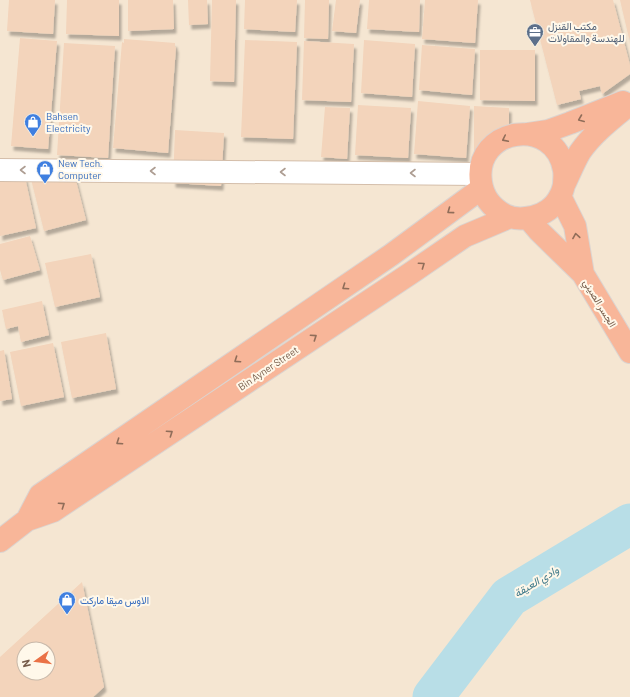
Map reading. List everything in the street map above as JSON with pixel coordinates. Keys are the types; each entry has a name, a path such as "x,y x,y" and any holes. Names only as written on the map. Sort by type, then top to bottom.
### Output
{"highway":[{"path":"583,274 539,231 519,218 497,210 488,201 481,181 483,160 490,148 501,139 514,134 528,134 548,131 630,99"},
{"path":"519,218 537,216 550,209 562,190 580,152 596,134 630,104"},
{"path":"528,134 542,138 553,146 561,158 565,171 562,190 575,226 583,274"},
{"name":"Bin Ayner Street","path":"27,520 40,495 391,255 481,181"},
{"name":"Bin Ayner Street","path":"0,541 27,520 53,511 465,236 519,218"},
{"name":"الجسر الصيني","path":"583,274 630,352"}],"street":[{"path":"0,170 481,181"}],"shaded area":[{"path":"0,0 630,0 630,697 0,697"}],"building":[{"path":"9,0 55,0 53,34 7,31"},
{"path":"67,0 119,0 119,36 66,34"},
{"path":"128,0 173,0 174,29 128,31"},
{"path":"188,0 207,0 208,24 189,25"},
{"path":"212,0 236,0 234,82 210,81"},
{"path":"245,0 297,0 295,32 244,29"},
{"path":"305,0 329,0 328,39 304,38"},
{"path":"336,0 360,0 356,33 332,31"},
{"path":"369,0 420,0 419,32 367,29"},
{"path":"425,0 478,0 475,43 422,39"},
{"path":"530,0 613,0 630,65 630,74 602,94 600,86 579,91 581,99 557,105"},
{"path":"620,0 630,0 630,38 629,38"},
{"path":"20,38 57,41 48,149 11,146"},
{"path":"124,39 175,43 176,47 168,153 113,148 122,42 124,43"},
{"path":"245,40 297,42 293,139 241,137"},
{"path":"364,40 415,44 412,97 361,93"},
{"path":"304,41 354,44 351,102 302,100"},
{"path":"64,43 115,46 108,158 57,155"},
{"path":"422,45 475,49 472,95 419,90"},
{"path":"480,50 535,50 535,101 480,100"},
{"path":"418,101 470,106 466,158 414,154"},
{"path":"358,105 411,108 408,158 355,155"},
{"path":"474,106 509,108 509,131 474,155"},
{"path":"325,107 350,108 347,159 321,157"},
{"path":"175,130 224,133 221,186 173,183"},
{"path":"23,168 36,228 0,236 0,173"},
{"path":"73,169 86,220 44,231 31,179"},
{"path":"30,236 40,270 3,280 0,270 0,244"},
{"path":"91,254 100,297 55,307 45,263"},
{"path":"42,301 49,335 21,342 18,326 6,329 2,310"},
{"path":"106,333 116,389 72,398 61,342"},
{"path":"53,343 64,397 21,406 10,352"},
{"path":"4,350 12,399 0,401 0,351"},
{"name":"الاوس ميقا ماركت","path":"82,582 104,687 93,697 0,697 0,657 16,642 16,681 56,681 56,641 17,641"}],"waterway":[{"name":"وادي العيقة","path":"433,697 509,597 630,524"}],"place":[{"name":"مكتب القنزل للهندسة والمقاولات","path":"535,47"},
{"name":"Bahsen Electricity","path":"33,137"},
{"name":"New Tech. Computer","path":"45,184"},
{"name":"الاوس ميقا ماركت","path":"67,615"}]}
